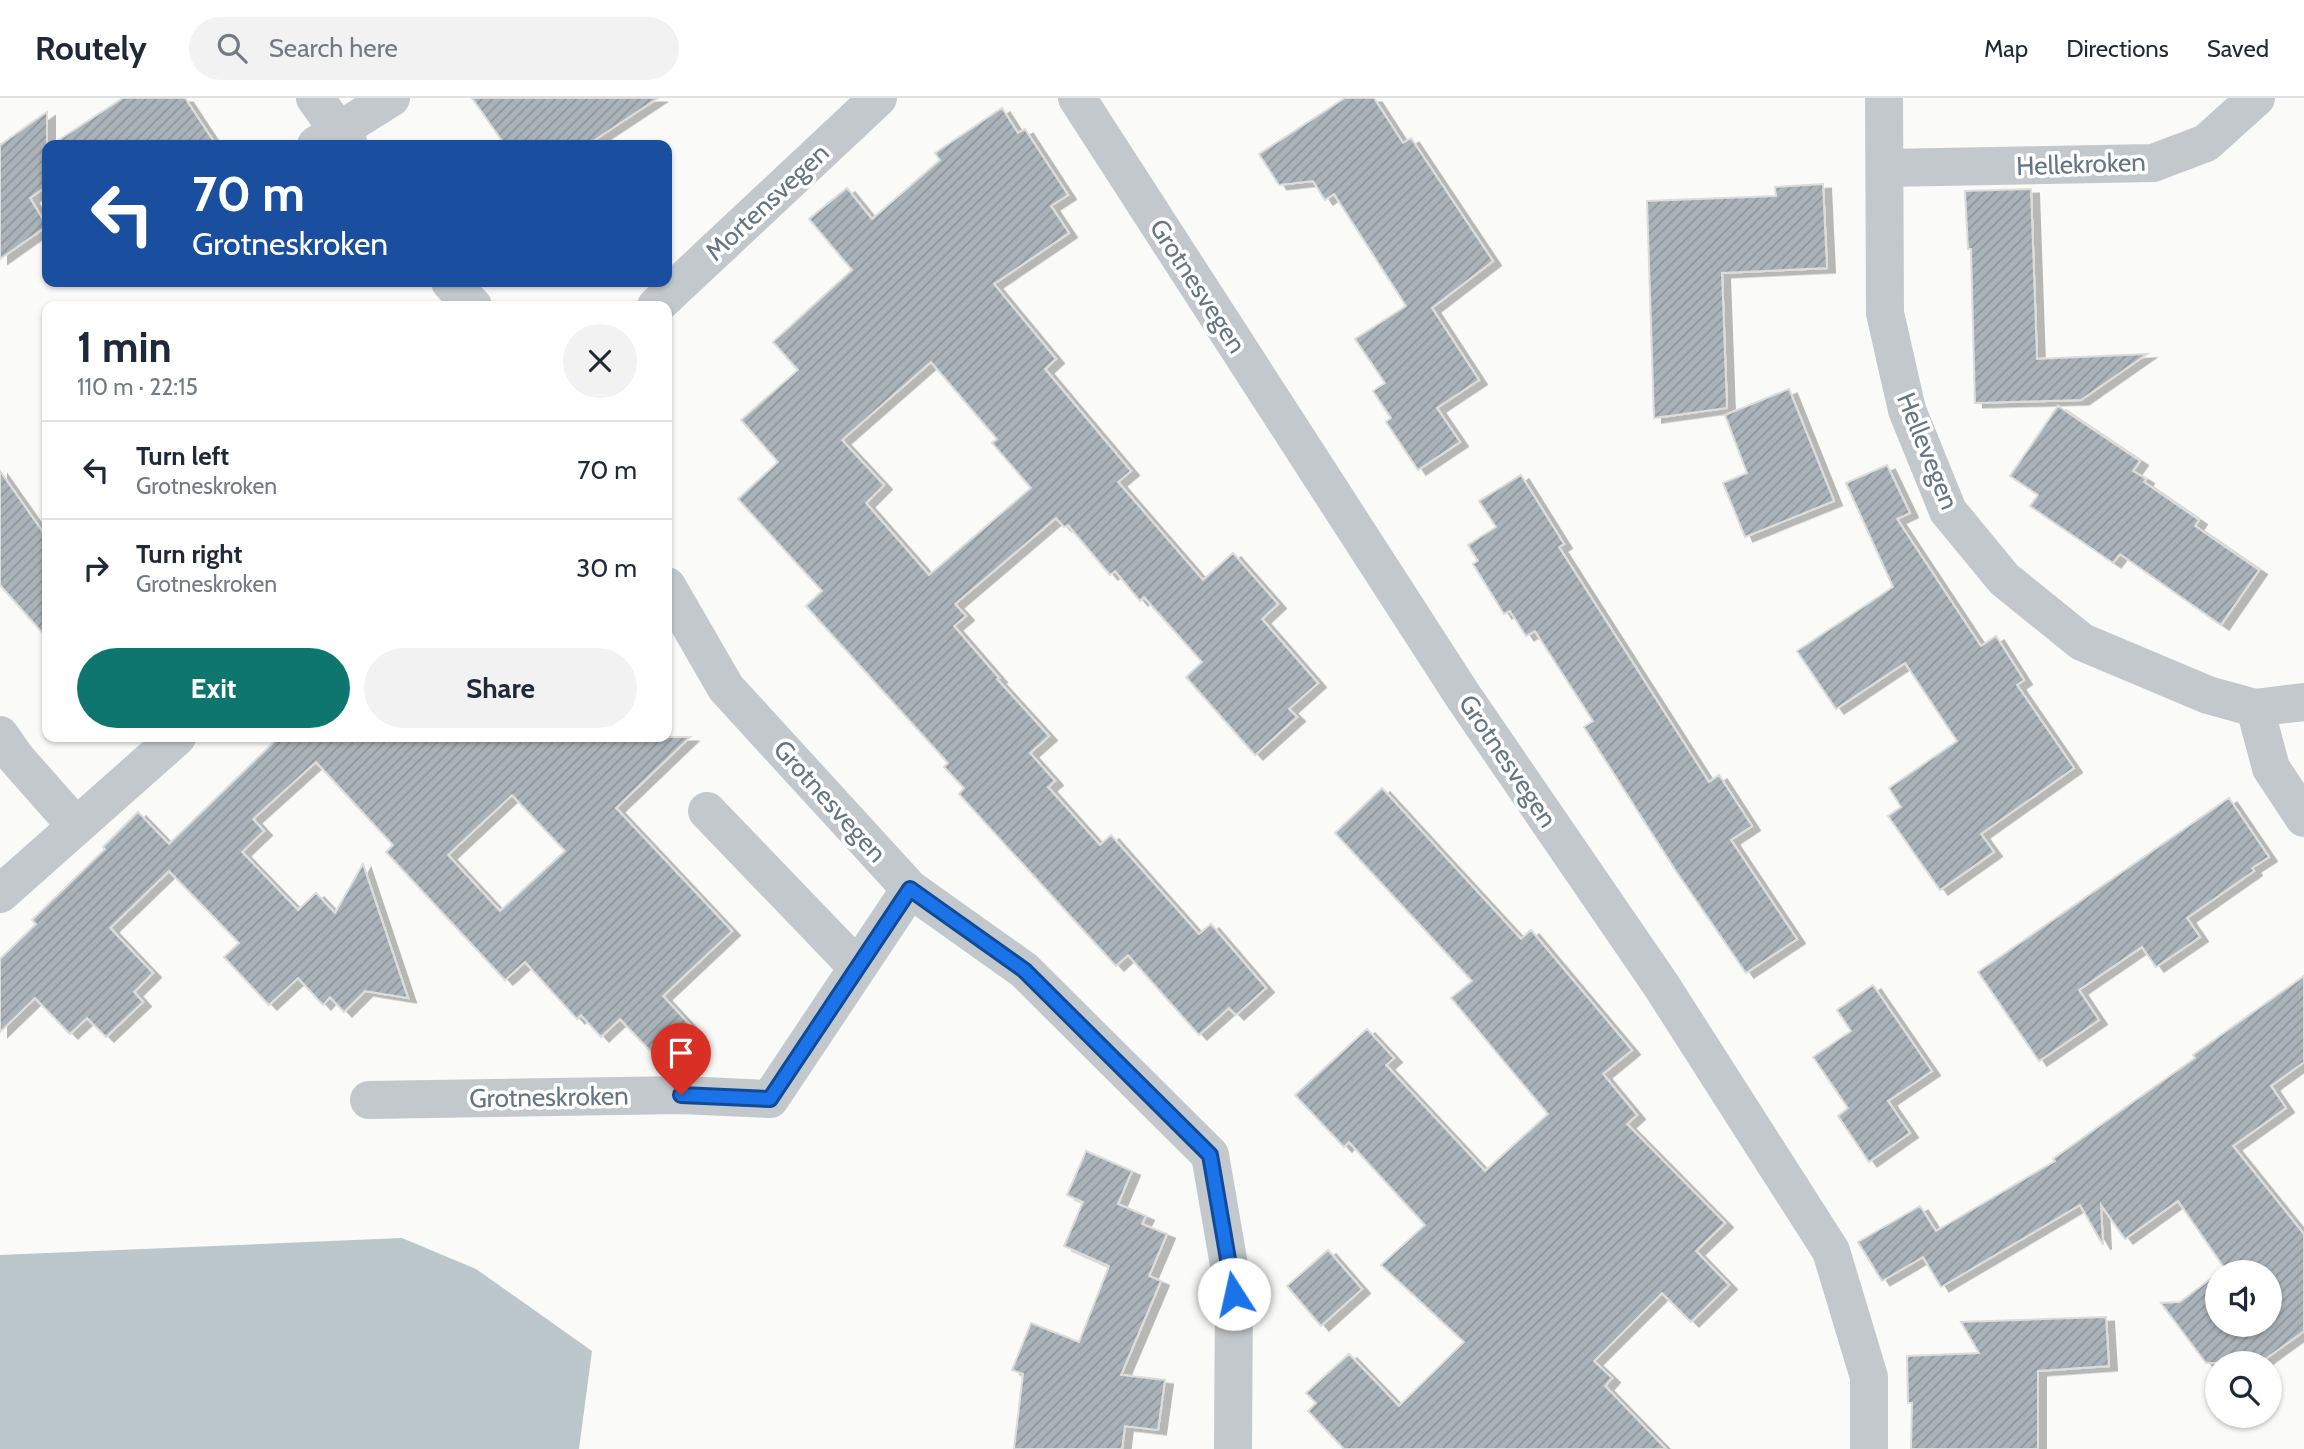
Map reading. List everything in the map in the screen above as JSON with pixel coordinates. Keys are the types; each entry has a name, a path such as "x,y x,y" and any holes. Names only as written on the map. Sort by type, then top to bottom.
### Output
{"street":[{"path":"315,98 335,140"},
{"path":"336,140 391,98"},
{"name":"Mortensvegen","path":"661,301 878,98"},
{"name":"Grotnesvegen","path":"1077,98 1463,696 1661,985 1831,1251 1869,1377 1868,1449"},
{"name":"Hellevegen","path":"1884,98 1885,313 1907,410 1948,511 2004,579 2082,642 2208,695 2255,708 2304,702"},
{"name":"Hellekroken","path":"1885,169 2153,163 2206,143 2256,98"},
{"path":"455,287 468,301"},
{"name":"Grotnesvegen","path":"672,595 726,688 910,889 1024,970 1210,1155 1234,1294 1233,1449"},
{"path":"2255,708 2271,768 2304,818"},
{"path":"0,735 16,758 76,826"},
{"path":"0,894 171,742"},
{"path":"707,811 857,967"},
{"name":"Grotneskroken","path":"369,1100 681,1095 770,1099 910,889"}],"shaded area":[{"path":"402,1238 476,1269 592,1351 579,1449 0,1449 0,1255"}],"building":[{"path":"123,98 185,98 213,140 59,140"},
{"path":"472,98 658,98 595,140 501,140"},
{"path":"1345,98 1374,98 1403,143 1411,138 1493,261 1432,308 1479,380 1437,408 1460,442 1418,470 1386,422 1391,418 1373,391 1385,383 1355,339 1406,306 1334,194 1325,200 1313,181 1279,185 1259,154"},
{"path":"1002,108 1018,133 1025,129 1068,195 1051,206 1069,233 994,284 1056,359 1045,369 1131,471 1118,482 1203,580 1233,553 1278,604 1262,619 1318,683 1289,709 1297,717 1255,755 1186,677 1202,662 1144,597 1140,601 1115,571 1110,575 1068,525 1064,527 1056,518 955,604 966,616 954,626 1049,736 1030,753 1055,781 1048,787 1100,845 1111,835 1199,934 1211,924 1266,988 1236,1015 1229,1008 1199,1035 1128,955 1116,966 959,794 964,788 944,767 948,763 806,606 822,591 738,499 778,462 741,420 798,370 773,342 852,270 809,219 847,188 872,219 940,160 935,153","holes":["931,362 997,439 992,443 1031,488 929,575 866,503 884,485 842,440"]},
{"path":"47,112 47,140 42,140 42,190 30,198 42,218 42,230 0,259 0,145"},
{"path":"1823,184 1827,268 1722,273 1727,408 1654,418 1647,201 1776,196 1775,187"},
{"path":"2031,189 2037,359 2147,354 2081,400 1975,403 1971,249 1968,249 1965,191"},
{"path":"1789,389 1834,501 1745,537 1723,483 1747,473 1725,415"},
{"path":"2058,406 2140,461 2133,471 2146,479 2144,482 2199,520 2195,526 2259,570 2221,625 2120,554 2113,563 2030,506 2038,495 2010,476"},
{"path":"1887,465 1910,513 1897,519 1981,646 1996,636 2024,680 2017,685 2074,768 1981,834 1994,852 1940,890 1888,816 1901,807 1889,788 1957,741 1905,663 1836,709 1797,651 1893,587 1846,483"},
{"path":"0,471 42,531 42,632 0,585"},
{"path":"1521,475 1564,544 1559,547 1709,782 1719,775 1752,826 1731,840 1797,939 1746,973 1676,871 1584,727 1593,721 1535,631 1526,636 1510,611 1504,614 1473,564 1478,561 1468,545 1496,527 1479,501"},
{"path":"672,737 690,737 616,808 732,931 663,996 689,1024 655,1056 620,1019 601,1037 581,1015 577,1019 525,962 505,980 386,852 393,845 316,762 253,819 264,831 242,852 298,910 316,893 335,913 363,864 408,998 365,991 344,1012 330,997 323,1005 298,978 269,1005 224,957 239,943 169,871 110,928 153,973 134,992 143,1002 106,1037 87,1018 70,1034 35,998 0,1032 0,959 36,924 32,920 105,849 103,847 138,812 169,844 274,742 672,742","holes":["512,795 565,851 500,911 448,855"]},
{"path":"1382,788 1521,939 1531,930 1632,1050 1603,1074 1637,1115 1627,1124 1725,1223 1696,1251 1729,1285 1691,1322 1662,1293 1594,1361 1612,1378 1605,1386 1666,1449 1344,1449 1308,1411 1316,1403 1306,1393 1349,1354 1399,1406 1464,1342 1381,1265 1425,1225 1349,1142 1344,1147 1295,1095 1367,1029 1394,1058 1386,1065 1485,1171 1548,1114 1451,998 1472,981 1335,833"},
{"path":"2229,798 2269,857 2252,868 2254,871 2187,918 2200,937 2156,967 2142,947 2079,990 2099,1020 2039,1061 1978,972"},
{"path":"2304,976 2304,1062 2271,1086 2286,1108 2233,1146 2304,1234 2304,1331 2276,1351 2205,1351 2205,1362 2161,1303 2180,1302 2205,1283 2205,1337 2282,1337 2282,1260 2219,1260 2178,1201 2125,1239 2101,1205 2103,1245 2080,1205 1941,1287 1923,1257 1882,1281 1858,1242 1920,1206 1936,1231 2055,1161 2053,1159 2195,1058 2193,1055"},
{"path":"1873,985 1932,1071 1888,1101 1910,1133 1869,1162 1838,1116 1848,1108 1813,1057 1851,1031 1837,1010"},
{"path":"1086,1151 1132,1171 1118,1204 1146,1216 1142,1224 1167,1234 1149,1276 1161,1281 1121,1375 1165,1380 1158,1430 1125,1426 1122,1449 1014,1449 1023,1374 1012,1370 1031,1323 1079,1342 1109,1266 1064,1246 1083,1202 1067,1195"},
{"path":"1328,1250 1362,1289 1321,1326 1287,1286"},
{"path":"2106,1317 2109,1366 2038,1371 2038,1449 1911,1449 1912,1403 1908,1403 1907,1356 1979,1353 1961,1322"}],"route":[{"path":"681,1095 770,1099 910,889 1024,970 1210,1155 1234,1294"}]}
